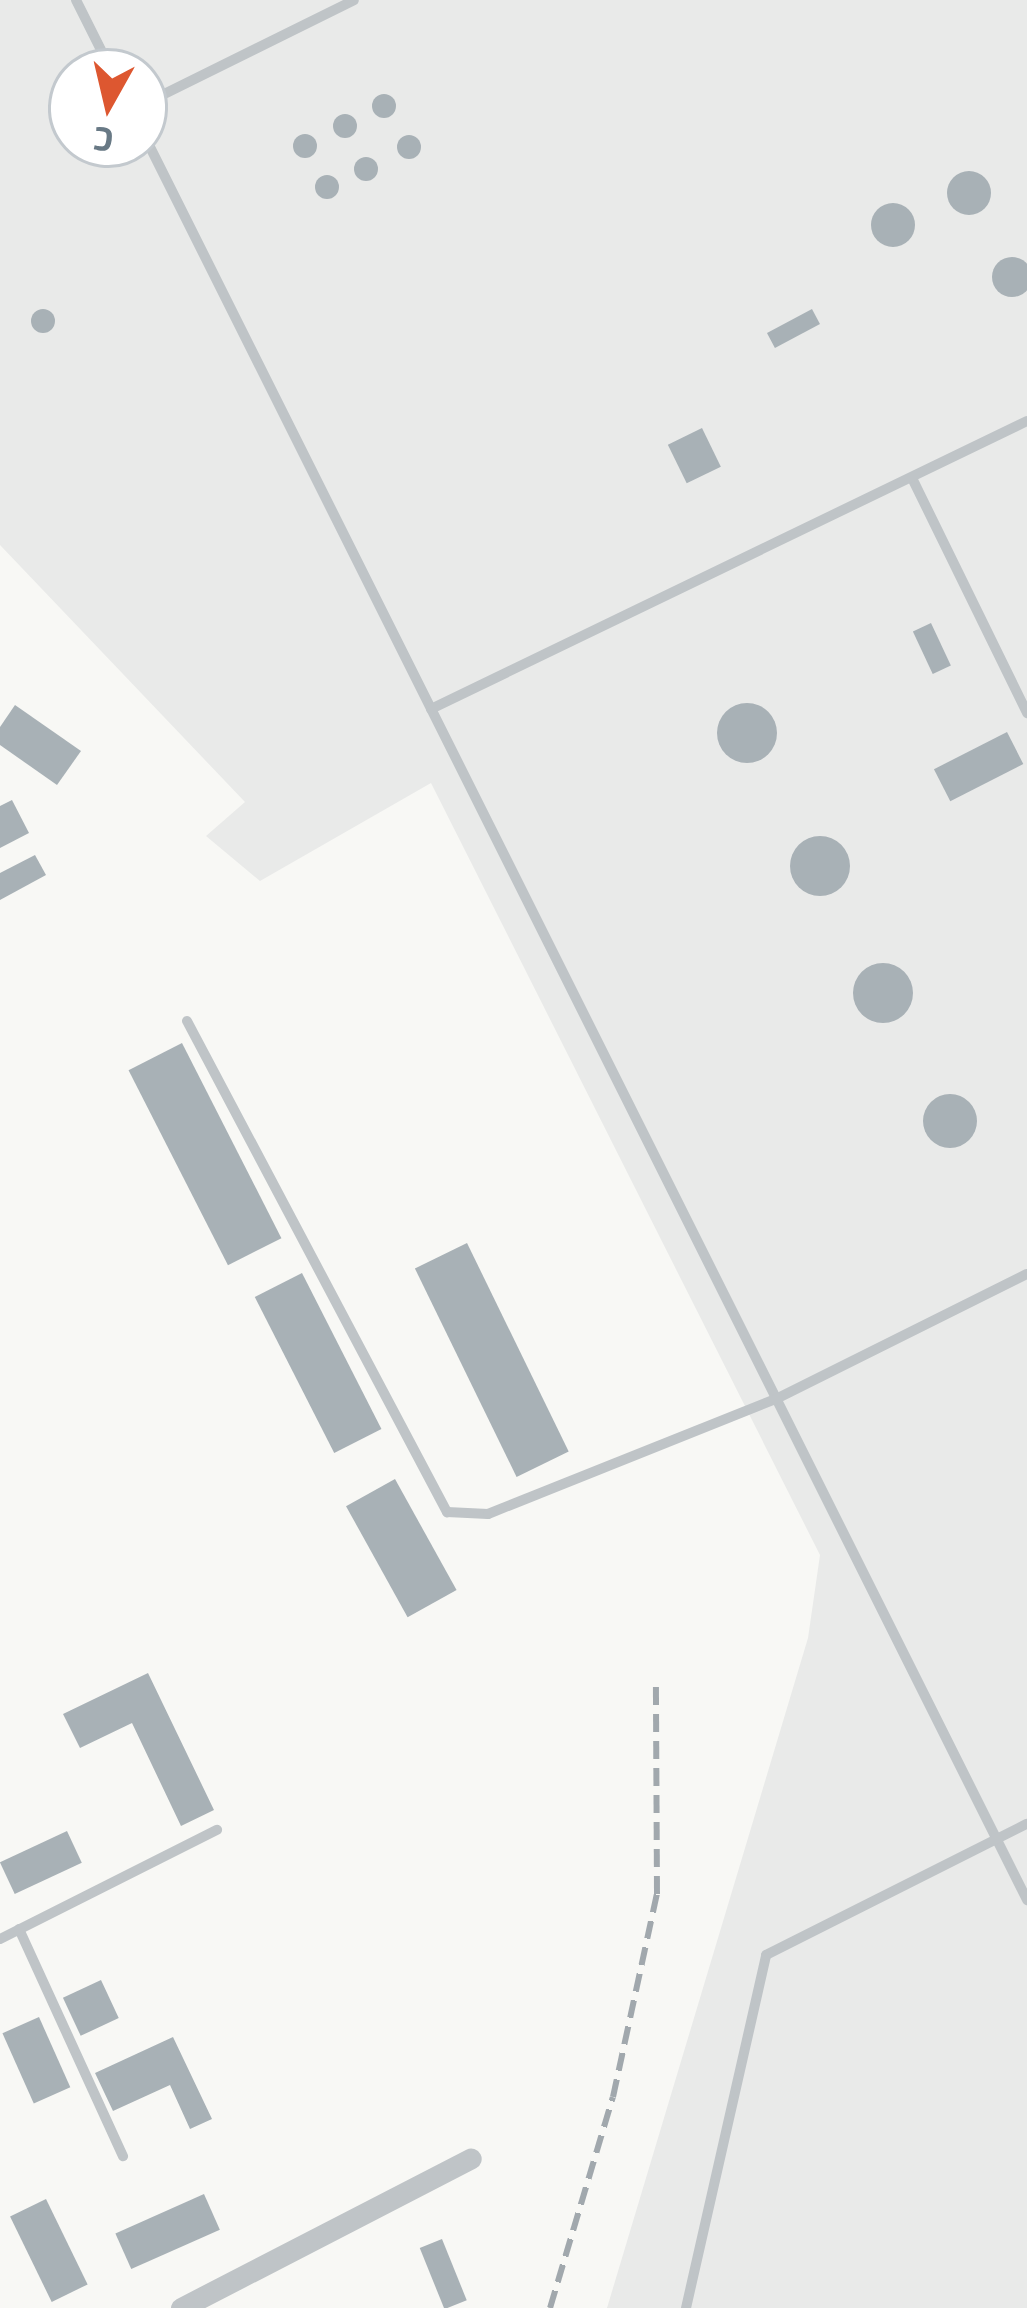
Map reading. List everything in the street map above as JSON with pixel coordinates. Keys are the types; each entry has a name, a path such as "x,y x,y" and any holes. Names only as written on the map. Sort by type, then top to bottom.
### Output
{"street":[{"path":"182,2308 471,2158"}],"lane":[{"path":"76,0 100,48"},
{"path":"168,92 354,0"},
{"path":"160,168 1027,1900"},
{"path":"431,709 1027,421"},
{"path":"912,478 1027,713"},
{"path":"187,1021 447,1512 488,1514 776,1399 1027,1274"},
{"path":"686,2308 766,1955 1027,1824"},
{"path":"0,1939 217,1830"},
{"path":"19,1929 123,2156"}],"shaded area":[{"path":"0,0 1027,0 1027,2308 607,2308 808,1638 820,1555 431,783 260,881 206,836 245,802 0,545"}],"building":[{"path":"384,94 396,106 384,118 372,106"},
{"path":"345,114 354,117 354,135 345,138 336,135 333,126 336,117"},
{"path":"305,134 314,137 314,155 305,158 296,155 293,146 296,137"},
{"path":"409,135 418,138 418,156 409,159 400,156 397,147 400,138"},
{"path":"366,157 375,160 375,178 366,181 357,178 354,169 357,160"},
{"path":"969,171 984,178 991,193 984,208 969,215 954,208 947,193 954,178"},
{"path":"327,175 336,178 336,196 327,199 318,196 315,187 318,178"},
{"path":"893,203 908,210 915,225 908,240 893,247 878,240 871,225 878,210"},
{"path":"1012,257 1026,263 1032,277 1026,291 1012,297 998,291 992,277 998,263"},
{"path":"43,309 52,312 52,330 43,333 34,330 31,321 34,312"},
{"path":"812,309 820,324 775,348 767,333"},
{"path":"702,428 721,467 687,483 668,445"},
{"path":"931,623 951,666 933,674 913,631"},
{"path":"747,703 768,712 777,733 768,754 747,763 726,754 717,733 726,712"},
{"path":"15,705 81,751 57,785 0,745 0,727"},
{"path":"1007,732 1023,764 950,801 934,769"},
{"path":"12,800 29,833 0,848 0,806"},
{"path":"820,836 841,845 850,866 841,887 820,896 799,887 790,866 799,845"},
{"path":"35,855 46,875 0,900 0,873"},
{"path":"883,963 904,972 913,993 904,1014 883,1023 862,1014 853,993 862,972"},
{"path":"182,1043 281,1238 228,1265 129,1070"},
{"path":"950,1094 969,1102 977,1121 969,1140 950,1148 931,1140 923,1121 931,1102"},
{"path":"467,1243 569,1452 517,1477 415,1268"},
{"path":"302,1273 381,1429 334,1453 255,1297"},
{"path":"395,1479 457,1590 408,1617 346,1506"},
{"path":"148,1673 214,1810 181,1826 132,1723 80,1748 63,1714"},
{"path":"67,1831 82,1863 15,1894 0,1862"},
{"path":"101,1980 119,2018 81,2036 63,1998"},
{"path":"39,2017 70,2087 34,2104 2,2033"},
{"path":"173,2037 212,2119 190,2129 170,2085 113,2111 95,2073"},
{"path":"204,2194 220,2230 131,2269 115,2233"},
{"path":"46,2199 88,2284 52,2302 10,2217"},
{"path":"442,2239 467,2300 444,2308 420,2248"}],"railway":[{"path":"550,2308 613,2097 657,1894 656,1686"}]}
